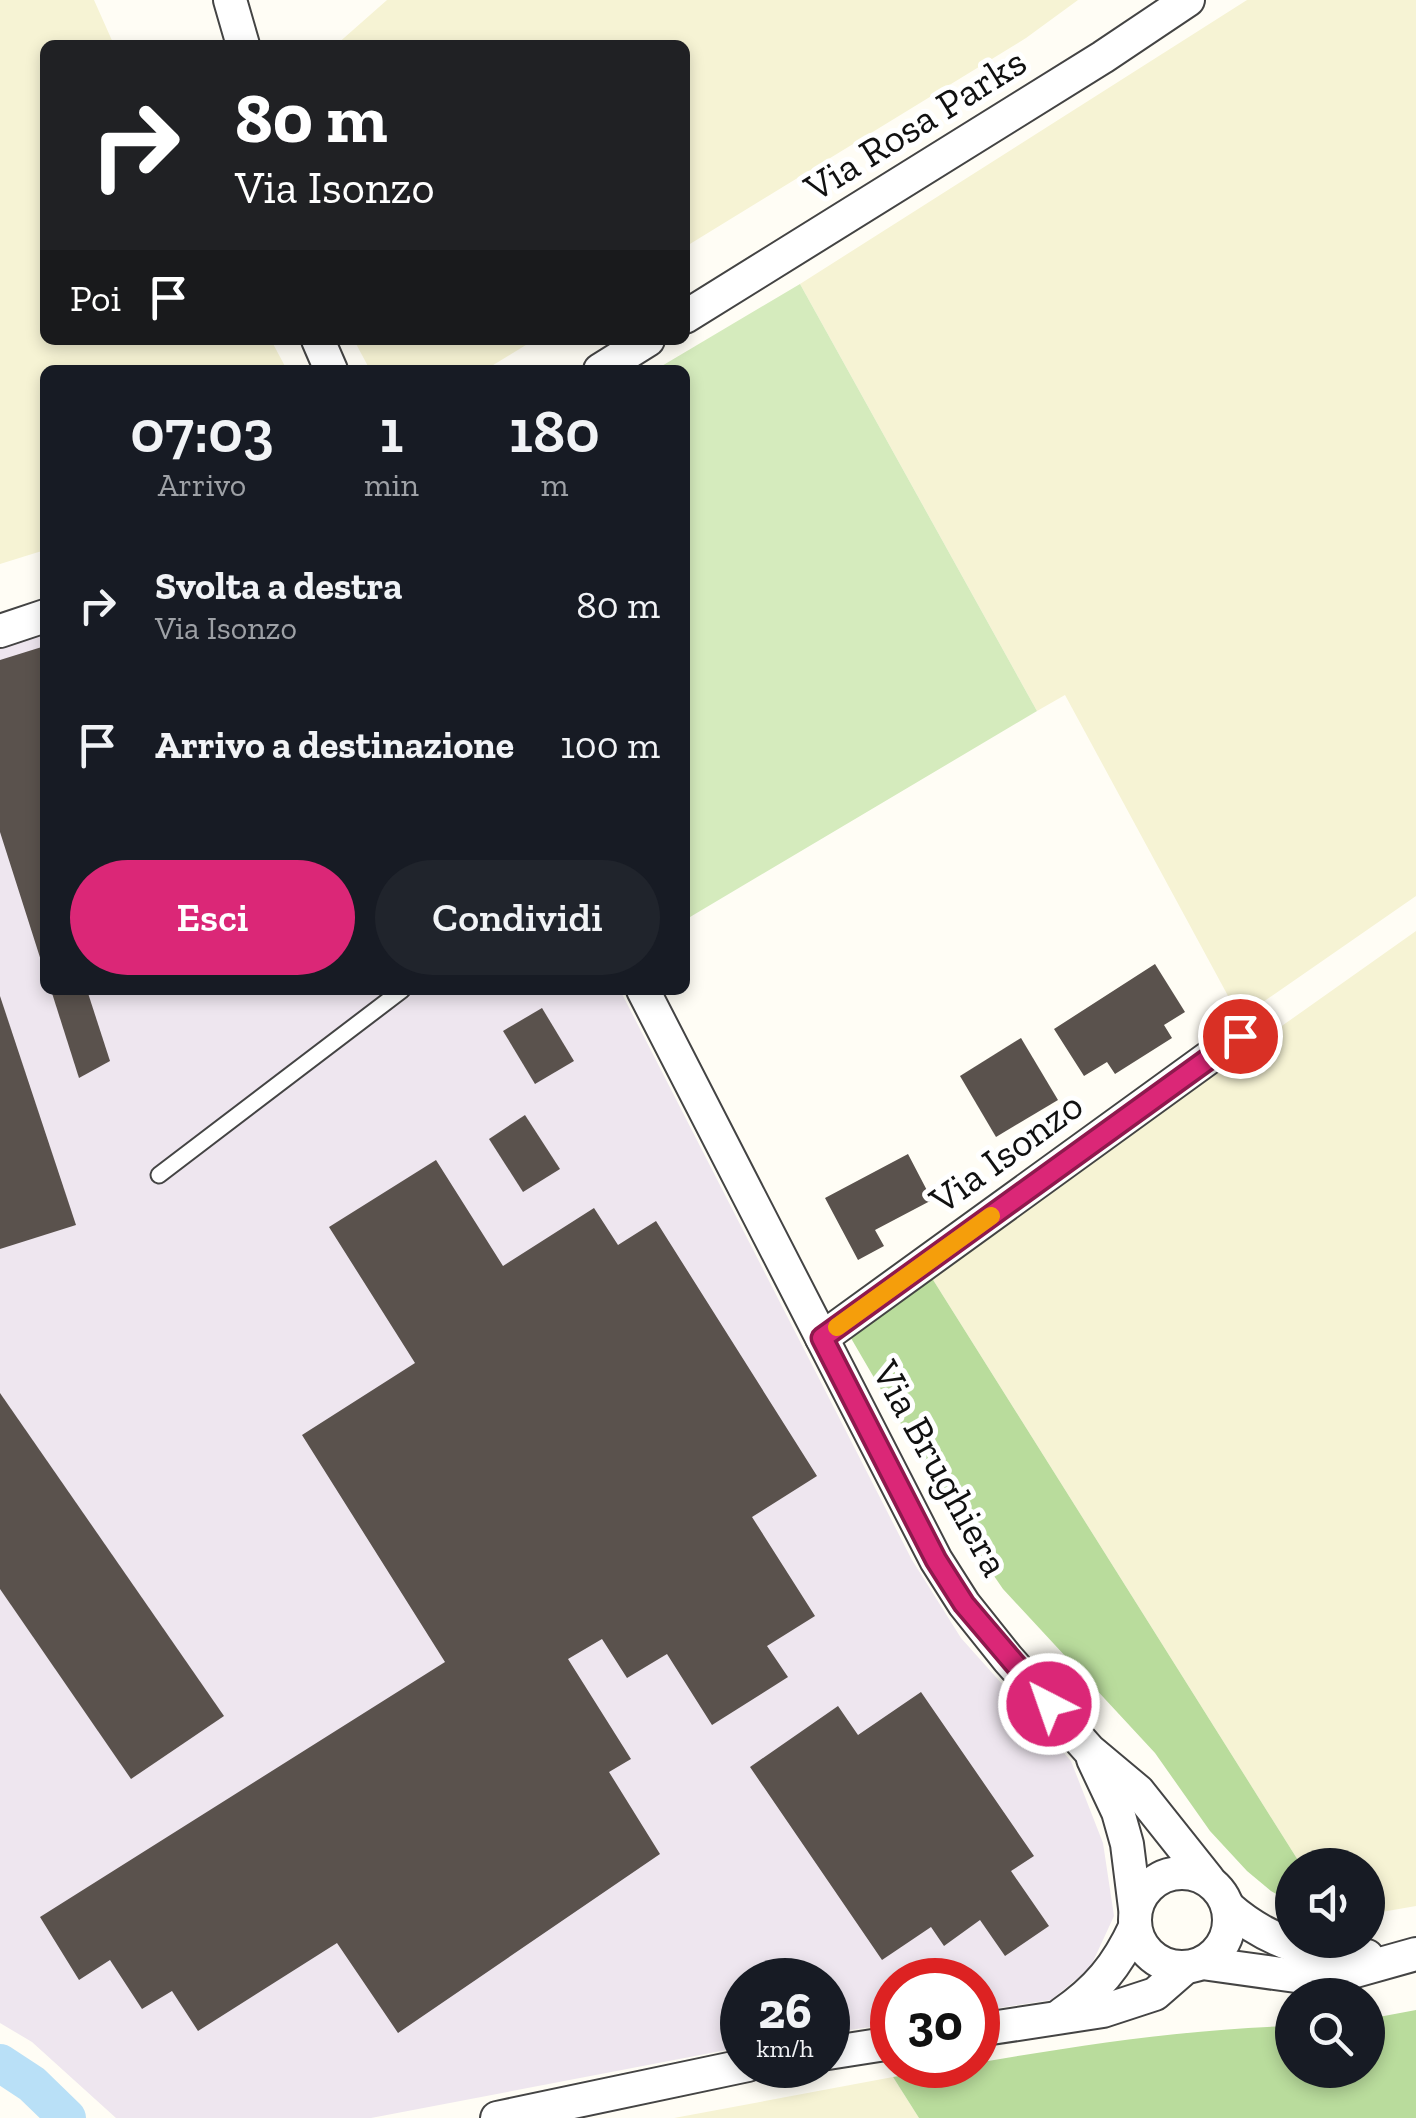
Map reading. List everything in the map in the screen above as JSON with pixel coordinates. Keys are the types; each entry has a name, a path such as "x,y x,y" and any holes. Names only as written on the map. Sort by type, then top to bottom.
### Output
{"street":[{"path":"230,0 242,40"},
{"name":"Via Rosa Parks","path":"690,314 1188,0"},
{"path":"608,365 640,345"},
{"path":"0,630 40,618"},
{"name":"Via Brughiera","path":"646,995 936,1560 964,1604 1090,1750"},
{"name":"Via Isonzo","path":"822,1338 1240,1036"},
{"path":"1090,1750 1138,1792 1220,1891 1228,1908 1247,1924 1302,1950 1354,1957 1416,1954 1341,1975 1304,1977 1194,1965 1169,1966 1154,1958 1140,1942 1128,1844 1090,1750"},
{"path":"1058,2017 1093,1992 1114,1968 1142,1892 1163,1876 1180,1872 1208,1880"},
{"path":"1000,2026 1103,2011 1154,1994 1219,1950 1227,1936 1228,1908"},
{"path":"498,2118 720,2071"}],"lane":[{"path":"159,1175 395,995"}],"shaded area":[{"path":"0,0 94,0 112,40 40,40 40,345 274,345 284,365 40,365 40,552 0,564"},
{"path":"387,0 1078,0 1026,38 690,244 690,40 342,40"},
{"path":"1247,0 1416,0 1416,896 1240,1018 1065,695 1037,711 800,284"},
{"path":"357,345 526,345 493,365 367,365"},
{"path":"40,601 40,995 623,995 912,1560 961,1638 1071,1761 1103,1843 1114,1916 1090,1968 1051,2000 1000,2008 1000,1958 870,1958 870,2027 850,2030 850,1958 720,1958 720,2051 371,2118 116,2118 32,2042 0,2023 0,614"},
{"path":"1416,931 1416,1906 1385,1911 1385,1848 1290,1848 930,1275"},
{"path":"870,2081 870,2088 900,2088 919,2118 674,2118 850,2088"}],"green space":[{"path":"800,284 1037,711 690,917 690,365 663,365"},
{"path":"930,1275 1290,1848 1275,1848 1275,1893 1247,1871 1210,1831 1155,1753 1003,1589 965,1534 848,1333"},
{"path":"1416,2010 1416,2118 919,2118 900,2088 1000,2088 1000,2059 1141,2038 1275,2027 1275,2088 1385,2088 1385,2016"}],"building":[{"path":"40,648 40,957 0,832 0,660"},
{"path":"1155,964 1185,1012 1164,1025 1172,1038 1115,1074 1107,1062 1084,1076 1054,1029"},
{"path":"53,995 89,995 110,1061 79,1078"},
{"path":"0,996 76,1225 0,1249"},
{"path":"542,1008 574,1061 535,1084 503,1031"},
{"path":"1021,1038 1058,1100 996,1137 960,1076"},
{"path":"525,1115 560,1169 523,1192 489,1139"},
{"path":"908,1154 932,1200 875,1230 884,1246 858,1260 825,1198"},
{"path":"436,1160 503,1266 594,1208 618,1245 656,1221 817,1476 752,1517 815,1616 767,1646 788,1677 712,1725 667,1654 627,1678 602,1639 568,1659 631,1759 609,1772 660,1854 398,2033 337,1943 198,2031 172,1991 142,2009 110,1960 79,1980 40,1917 445,1662 302,1435 415,1363 329,1227"},
{"path":"0,1393 224,1716 131,1779 0,1589"},
{"path":"921,1692 1034,1856 1011,1871 1049,1926 1005,1956 980,1920 944,1946 931,1927 881,1958 750,1767 838,1706 858,1735"}],"waterway":[{"path":"0,2063 32,2084 67,2118"}],"slow traffic":[{"path":"837,1327 991,1216"}],"route":[{"path":"1049,1704 964,1604 936,1560 822,1338 1240,1036"}]}
